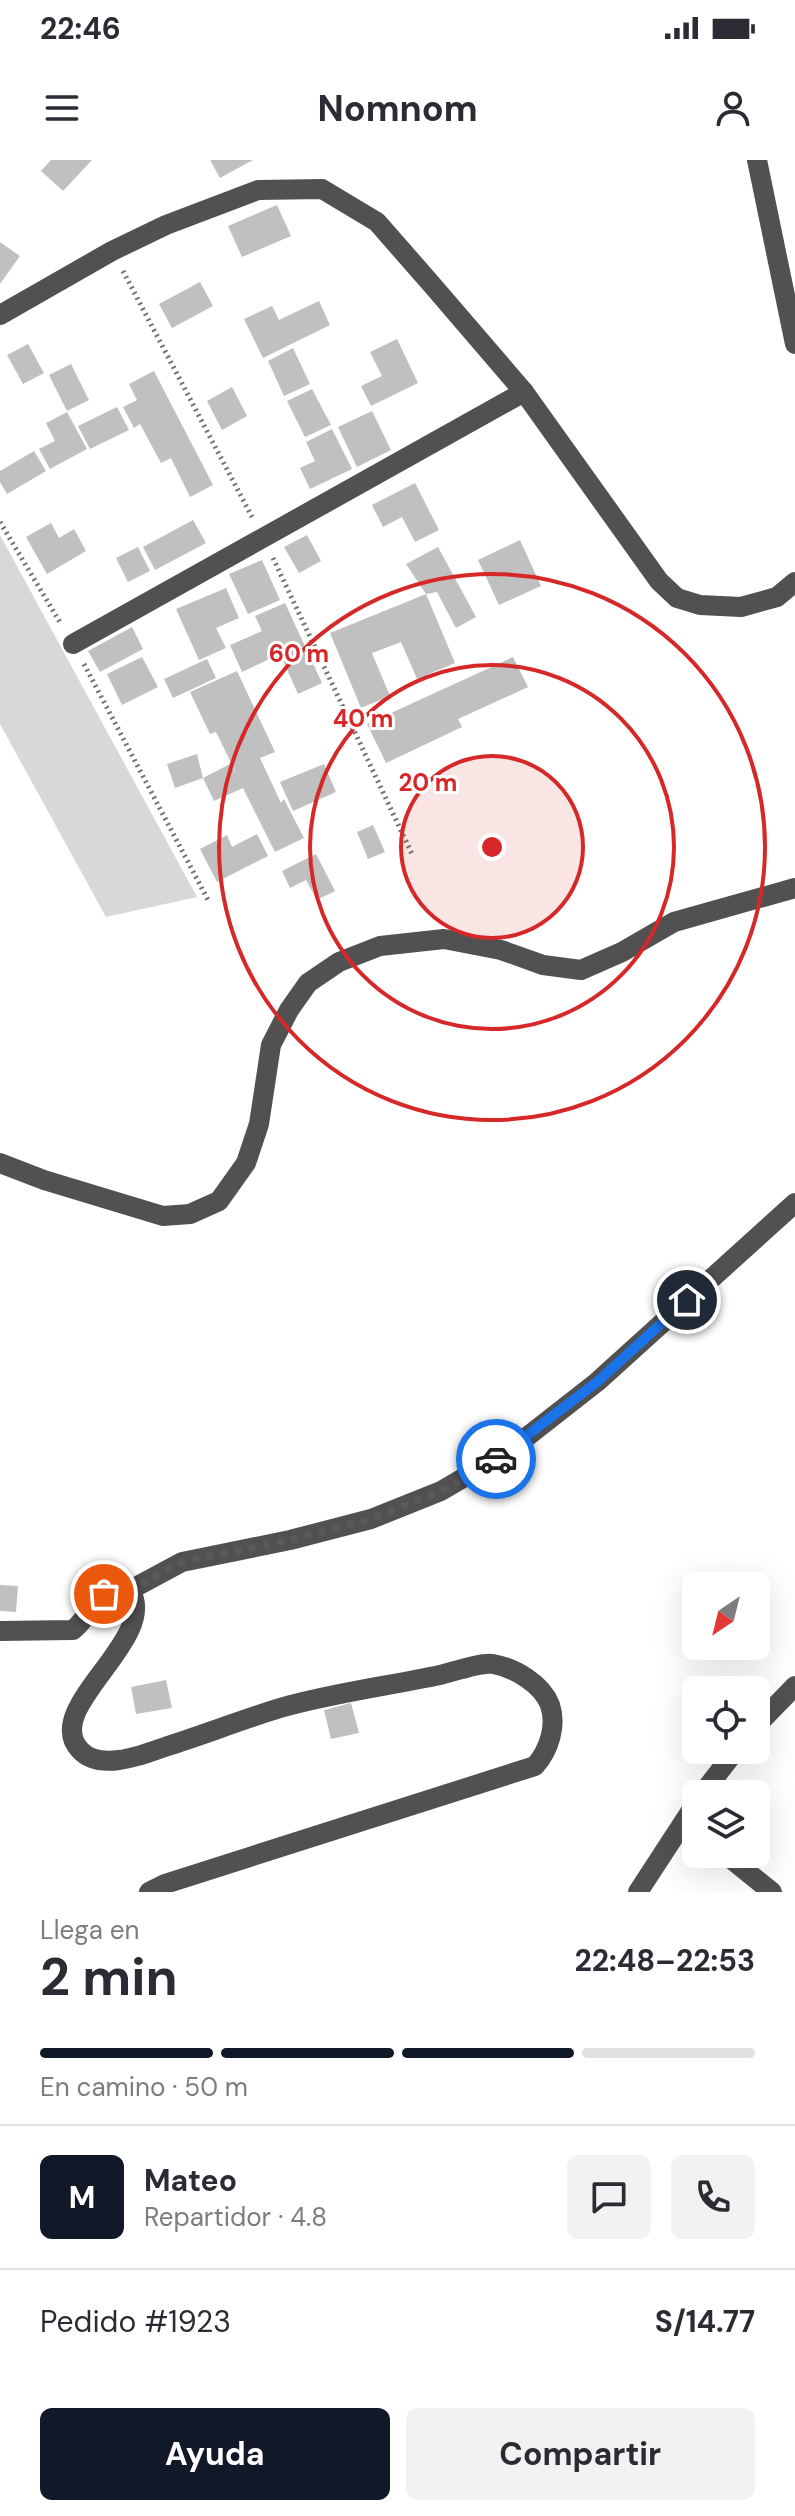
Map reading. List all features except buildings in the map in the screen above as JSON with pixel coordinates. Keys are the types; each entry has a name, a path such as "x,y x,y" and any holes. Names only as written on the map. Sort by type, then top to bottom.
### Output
{"street":[{"path":"757,160 795,344"},
{"path":"0,315 112,251 166,225 258,190 322,189 377,222 524,392 659,581 677,598 700,605 741,607 777,597 795,582"},
{"path":"73,644 524,392"},
{"path":"0,1163 44,1180 163,1216 190,1214 219,1201 246,1163 259,1124 271,1045 289,1010 308,983 339,962 380,946 444,939 501,950 543,965 581,970 622,952 674,922 795,888"},
{"path":"0,1631 73,1630 104,1594 116,1588 130,1590 182,1562 290,1540 371,1519 441,1491 509,1451 597,1382 795,1203"},
{"path":"130,1590 136,1604 133,1625 73,1717 77,1748 87,1757 121,1760 284,1707 492,1664 531,1680 546,1694 552,1712 550,1743 535,1766 165,1884 149,1892"},
{"path":"770,1712 795,1686"},
{"path":"713,1780 725,1764"},
{"path":"638,1892 682,1836"},
{"path":"742,1868 772,1892"}],"path":[{"path":"112,251 264,540 412,854"},
{"path":"0,522 73,644 208,900"}],"shaded area":[{"path":"0,535 197,897 106,917 0,724"}],"way so far":[{"path":"104,1594 116,1588 130,1590 182,1562 290,1540 371,1519 441,1491 496,1459"}],"route":[{"path":"496,1459 597,1382 687,1300"}]}
